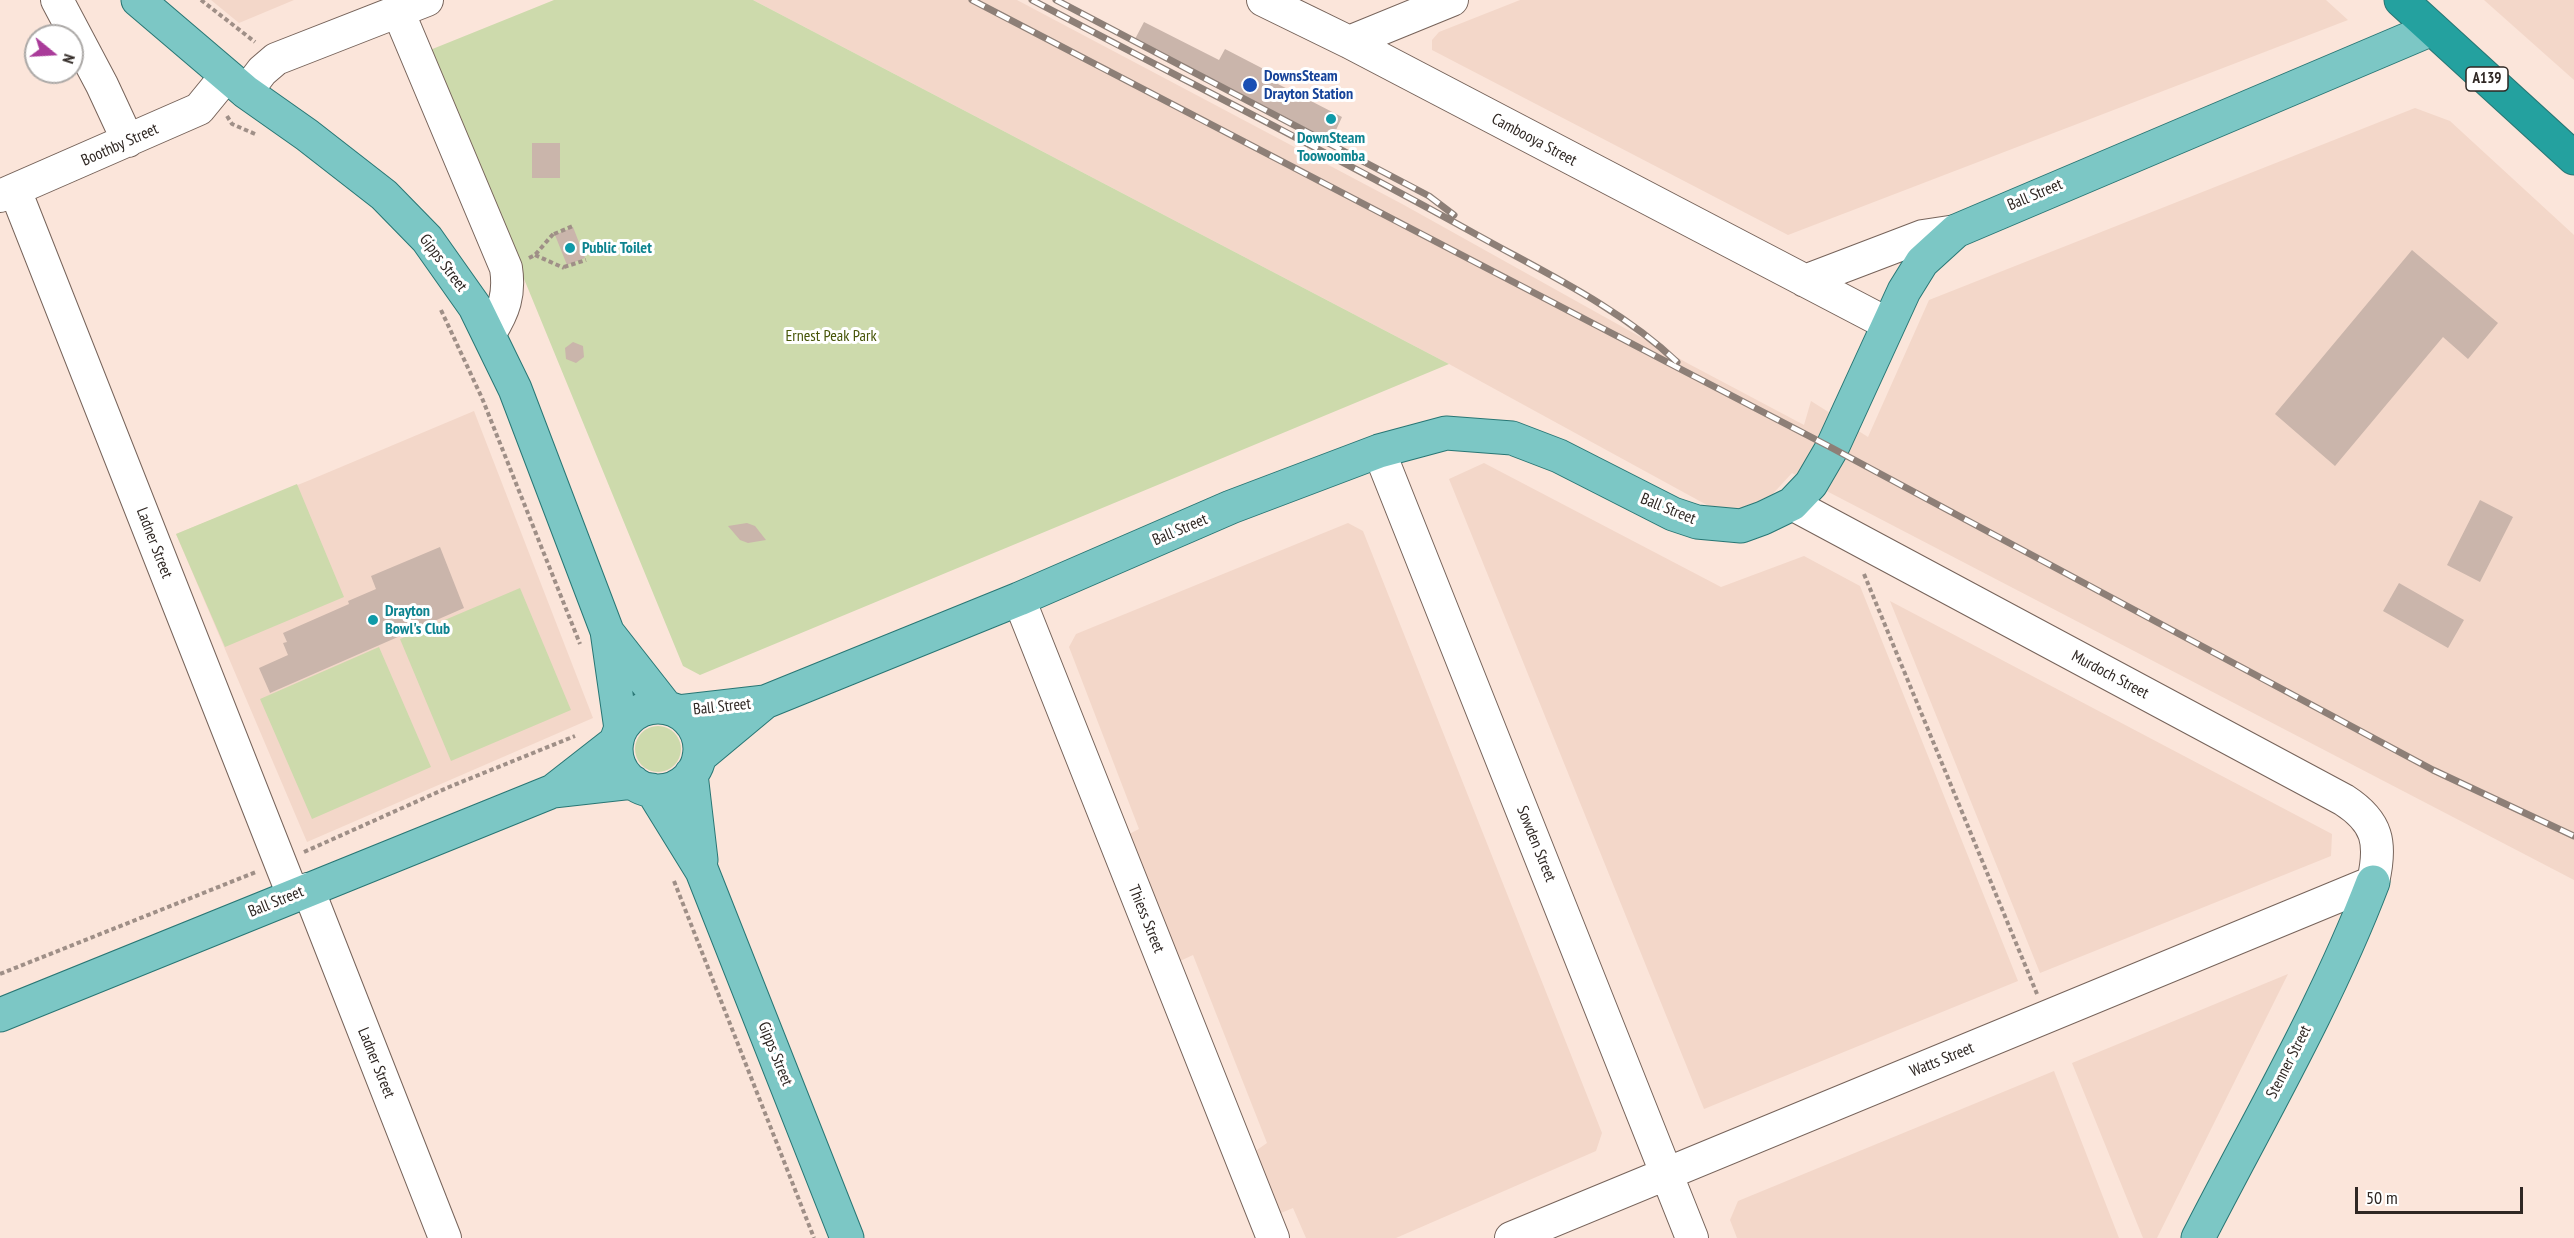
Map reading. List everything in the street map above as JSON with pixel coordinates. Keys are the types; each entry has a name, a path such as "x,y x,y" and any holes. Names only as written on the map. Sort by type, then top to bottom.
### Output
{"highway":[{"name":"A139","path":"2401,0 2574,158"}],"main road":[{"name":"Gipps Street","path":"138,0 227,89 274,129 363,177 406,216 427,239 454,276 490,333 515,389 594,639 619,735"},
{"name":"Ball Street","path":"672,710 765,702 1019,599 1231,507 1379,451 1446,433 1512,438 1583,467 1673,514 1720,526 1741,526 1792,504 1811,483 1832,448 1888,324 1922,262 1956,231 1979,219 2432,28"},
{"name":"Gipps Street","path":"594,639 672,710"},
{"name":"Ball Street","path":"695,765 765,702"},
{"path":"653,707 672,710 696,731 695,765 674,788 643,786 619,764 619,735 640,711 653,707"},
{"name":"Ball Street","path":"0,1015 553,791 619,735"},
{"name":"Gipps Street","path":"695,765 702,871"},
{"name":"Gipps Street","path":"643,786 702,871 847,1238"},
{"name":"Ball Street","path":"553,791 643,786"},
{"name":"Stenner Street","path":"2198,1238 2311,1019 2359,920 2373,882"}],"street":[{"path":"57,0 102,85 128,141"},
{"name":"Boothby Street","path":"8,193 191,113 227,89 262,71 276,59 427,0"},
{"name":"Cambooya Street","path":"1263,0 1349,42 1888,324"},
{"path":"1349,42 1452,0"},
{"path":"398,11 506,268 509,288 502,314 490,333"},
{"name":"Ladner Street","path":"8,193 445,1238"},
{"path":"1805,281 1923,236 1956,231"},
{"name":"Sowden Street","path":"1379,451 1692,1238"},
{"name":"Murdoch Street","path":"1792,504 2360,810 2368,818 2377,843 2377,864 2373,882"},
{"name":"Thiess Street","path":"1019,599 1273,1238"},
{"name":"Watts Street","path":"1511,1238 2373,882"}],"path":[{"path":"201,0 276,59"},
{"path":"227,89 232,124 274,129"},
{"path":"506,268 535,255 554,234 573,226"},
{"path":"535,255 564,267 586,260"},
{"path":"439,306 594,639"},
{"path":"1848,535 2046,1017"},
{"path":"670,872 814,1238"}],"shaded area":[{"path":"211,0 294,0 239,23"},
{"path":"753,0 1017,0 1404,205 1689,364 1804,425 1811,401 1868,437 1929,300 2415,108 2450,121 2574,235 2574,880 1792,473 1768,499 1727,516 1449,364"},
{"path":"1520,0 2326,0 2348,20 1788,235 1432,50 1432,40 1439,32"},
{"path":"2484,0 2574,0 2574,80"},
{"path":"474,411 593,718 307,842 176,534"},
{"path":"1484,463 1721,587 1804,556 1860,586 2018,981 1704,1109 1449,479"},
{"path":"1348,523 1363,531 1602,1133 1596,1151 1396,1238 1306,1238 1293,1208 1281,1213 1254,1152 1267,1143 1193,955 1180,961 1129,834 1139,829 1069,647 1076,634"},
{"path":"1890,601 2332,834 2331,856 2040,973"},
{"path":"2288,974 2157,1238 2143,1238 2072,1063"},
{"path":"2054,1071 2119,1238 1737,1238 1730,1220 1738,1201"}],"green space":[{"name":"Ernest Peak Park","path":"554,0 753,0 1449,364 700,675 683,666 430,50"},
{"path":"297,484 344,597 225,647 176,534"},
{"path":"520,588 571,710 451,761 400,639"},
{"path":"379,647 431,767 312,819 260,699"},
{"path":"658,726 674,733 681,749 674,765 658,772 642,765 635,749 642,733"}],"building":[{"name":"DownsSteam Drayton Station","path":"1144,22 1219,60 1225,49 1281,78 1278,84 1342,117 1331,141 1135,39"},
{"path":"532,143 560,143 560,178 532,178"},
{"name":"Public Toilet","path":"573,227 585,258 567,265 555,235"},
{"path":"2412,250 2498,323 2468,359 2443,337 2335,466 2275,414"},
{"path":"573,342 583,346 584,357 576,363 566,359 565,348"},
{"path":"2480,500 2513,517 2480,582 2447,565"},
{"path":"747,523 755,526 766,540 748,543 740,540 728,526"},
{"name":"Drayton Bowl's Club","path":"440,547 464,608 270,693 259,668 288,655 283,643 287,642 283,633 349,604 348,601 376,589 371,576"},
{"path":"2399,583 2464,620 2448,648 2383,611"}],"railway":[{"path":"972,0 1832,448 2433,770 2574,836"},
{"path":"1032,0 1361,172 1578,290 1630,324 1677,362"},
{"path":"1056,0 1429,196 1454,215"}],"place":[{"name":"DownsSteam Drayton Station","path":"1250,85"},
{"name":"DownSteam Toowoomba","path":"1331,119"},
{"name":"Public Toilet","path":"570,248"},
{"name":"Drayton Bowl's Club","path":"373,620"}]}
